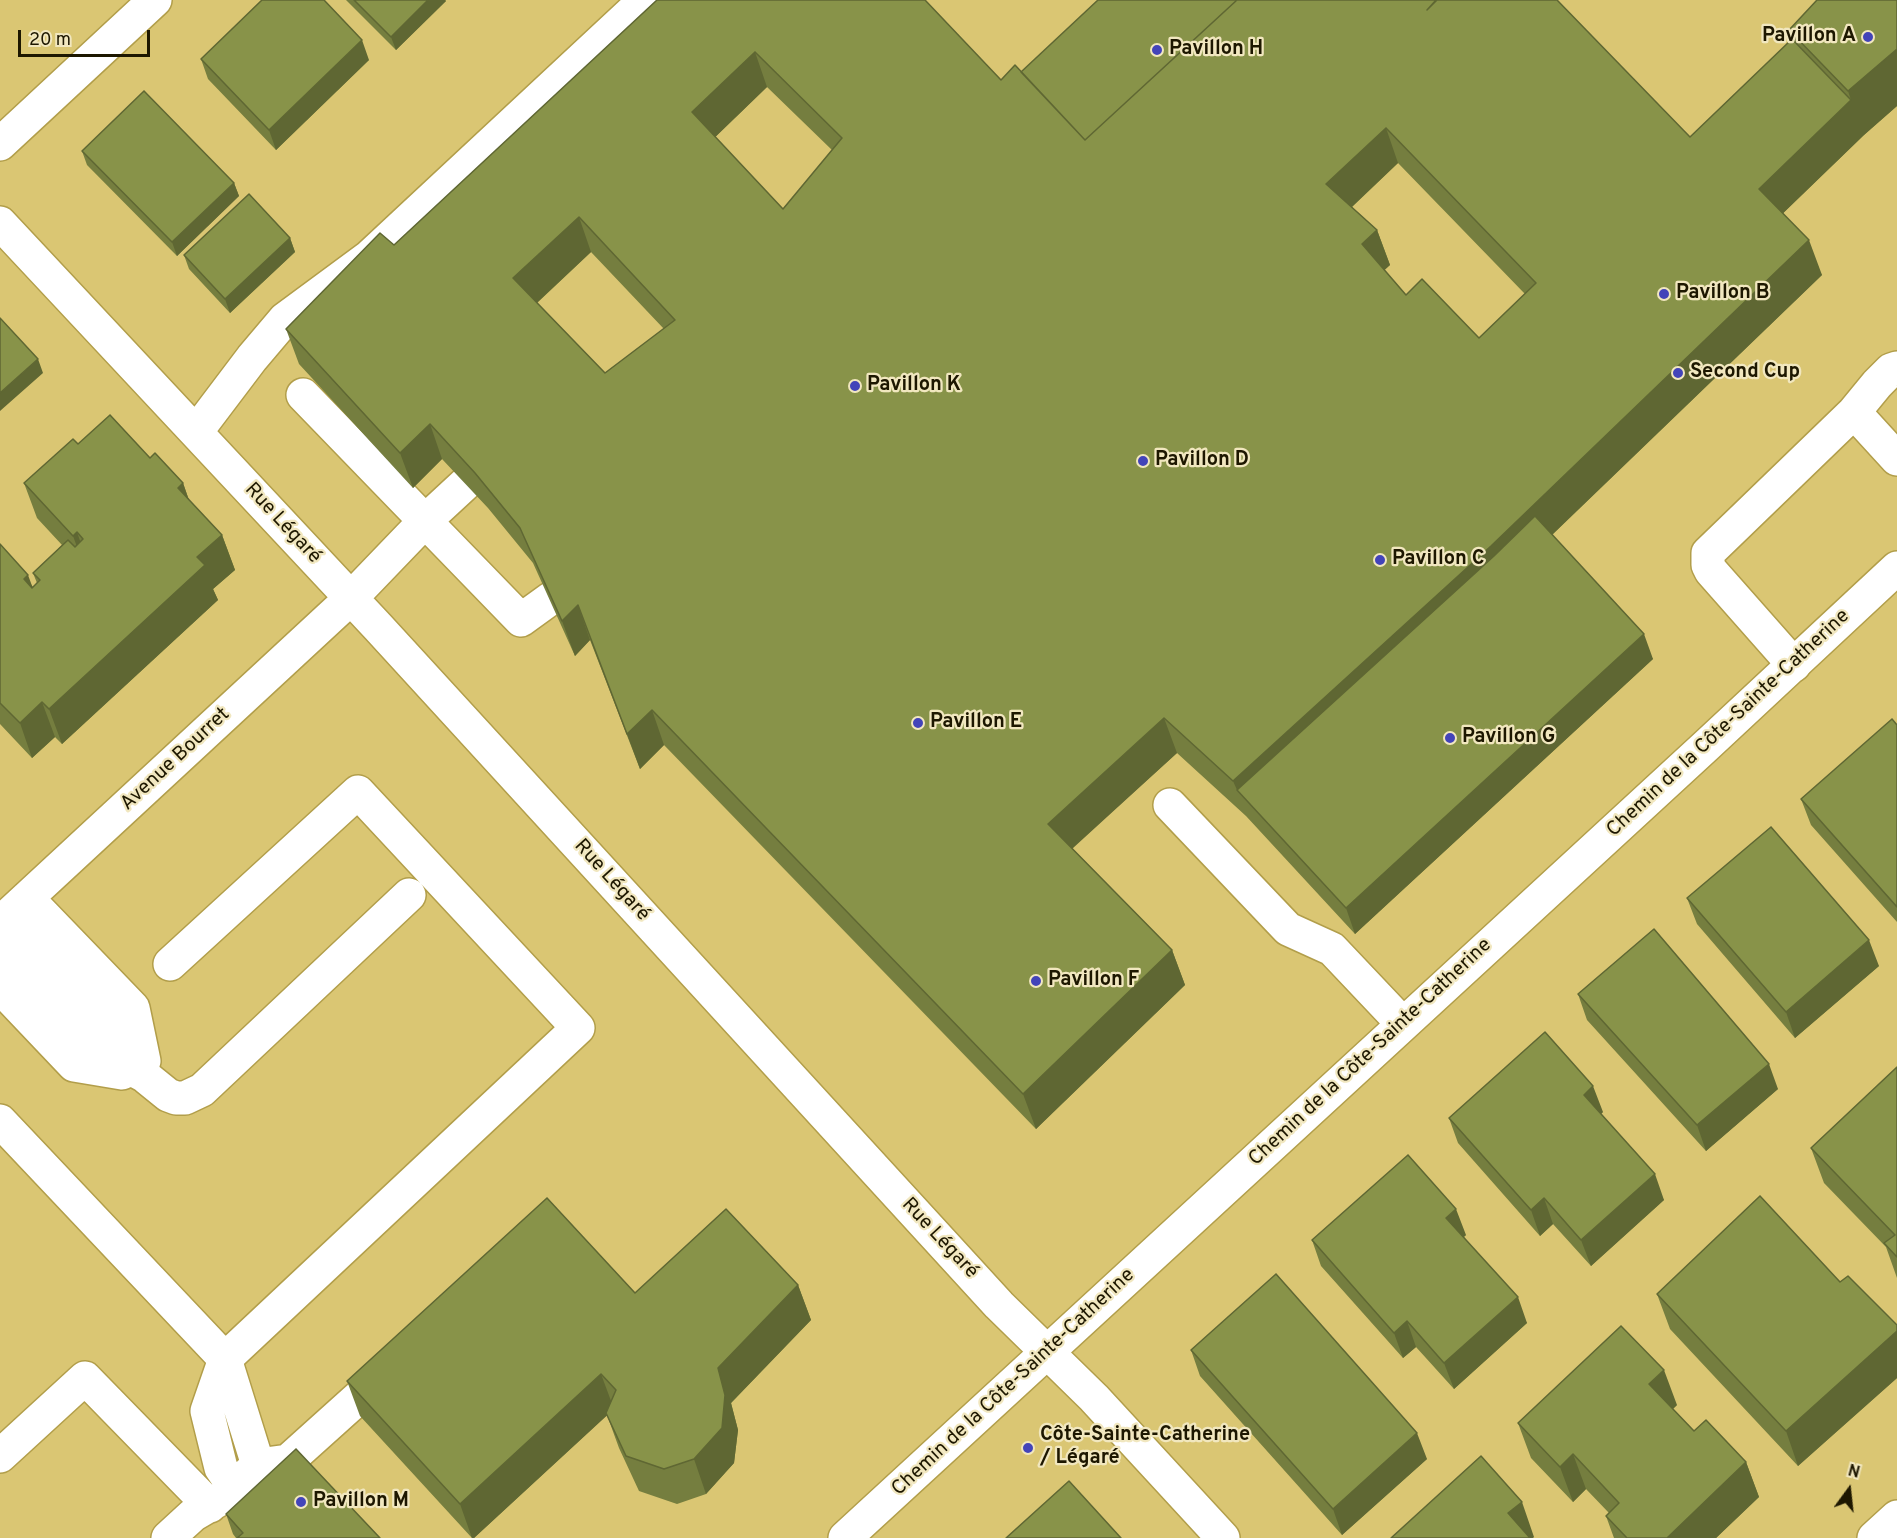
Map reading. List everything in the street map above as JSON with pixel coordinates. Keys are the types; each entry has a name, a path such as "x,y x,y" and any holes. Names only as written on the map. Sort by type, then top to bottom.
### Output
{"street":[{"path":"0,144 155,0"},
{"path":"196,432 285,319 369,257 645,0"},
{"name":"Rue Légaré","path":"0,223 351,598 999,1305 1094,1398 1222,1538"},
{"path":"1794,665 1711,571 1708,565 1708,553 1854,412 1891,370 1897,368"},
{"path":"303,395 521,620 550,599"},
{"path":"1854,412 1897,459"},
{"name":"Avenue Bourret","path":"11,912 351,598 425,521 465,484"},
{"name":"Chemin de la Côte-Sainte-Catherine","path":"845,1538 1897,568"},
{"path":"170,964 358,792 579,1028 225,1359 207,1411 221,1468 222,1496"},
{"path":"1170,805 1288,929 1332,949 1403,1024"},
{"path":"0,950 92,1048 147,1078 160,1090 176,1098 185,1098 202,1089 409,895"},
{"path":"11,912 133,1008 147,1078"},
{"path":"0,987 74,1065 147,1078"},
{"path":"0,1121 225,1359 258,1465"},
{"path":"168,1538 193,1515 222,1496 258,1465 288,1461 409,1352"},
{"path":"0,1456 85,1378 222,1496"},
{"path":"1874,1538 1897,1517"}],"building":[{"path":"262,0 324,0 362,40 269,130 201,59"},
{"path":"354,0 428,0 391,37"},
{"path":"657,0 925,0 1001,80 1015,65 1085,140 1237,0 1436,0 1427,10 1437,0 1557,0 1690,137 1792,39 1851,100 1759,189 1809,240 1491,546 1233,781 1164,718 1048,824 1172,950 1023,1094 652,710 627,734 578,605 562,621 520,528 475,473 430,424 400,453 286,329 380,233 394,245","holes":["755,52 842,138 783,209 692,112","1386,128 1536,283 1479,338 1422,279 1406,295 1362,244 1377,230 1326,184","579,217 675,320 605,373 513,278"]},
{"path":"1098,0 1237,0 1085,140 1021,72"},
{"path":"1817,0 1897,0 1897,49 1848,91 1789,30"},
{"path":"144,91 234,183 172,242 82,151"},
{"path":"249,194 290,238 225,299 184,255"},
{"path":"0,318 38,359 0,393"},
{"path":"110,415 150,458 155,453 183,483 178,488 222,535 197,557 205,565 49,709 42,702 20,723 0,703 0,544 28,575 24,579 32,588 40,580 33,573 68,540 75,547 83,539 77,532 73,536 24,483 73,439 78,444"},
{"name":"Pavillon G","path":"1535,516 1644,634 1346,908 1237,790"},
{"path":"1892,719 1897,725 1897,907 1801,799"},
{"path":"1771,827 1869,940 1786,1012 1687,898"},
{"path":"1654,929 1769,1064 1697,1125 1578,994"},
{"path":"1545,1032 1593,1086 1584,1095 1655,1174 1581,1240 1544,1198 1531,1210 1449,1118"},
{"path":"1897,1067 1897,1257 1884,1243 1895,1235 1811,1148"},
{"path":"1408,1155 1456,1209 1446,1218 1518,1297 1444,1363 1407,1321 1394,1333 1312,1240"},
{"path":"1760,1196 1840,1282 1848,1276 1897,1325 1897,1331 1786,1431 1657,1294"},
{"path":"547,1198 635,1293 726,1209 798,1285 718,1368 725,1395 722,1428 694,1459 664,1469 626,1456 606,1413 616,1390 601,1374 460,1504 347,1381"},
{"path":"1276,1274 1417,1433 1333,1509 1191,1350"},
{"path":"1621,1326 1664,1370 1649,1384 1694,1431 1706,1420 1746,1462 1667,1538 1627,1538 1606,1516 1619,1503 1573,1454 1560,1467 1518,1423"},
{"name":"Pavillon M","path":"296,1449 380,1538 237,1538 243,1533 226,1514"},
{"path":"1481,1456 1522,1502 1508,1513 1530,1538 1391,1538"},
{"path":"1069,1481 1121,1538 1006,1538"}],"place":[{"name":"Pavillon A","path":"1868,37"},
{"name":"Pavillon H","path":"1157,50"},
{"name":"Pavillon B","path":"1664,294"},
{"name":"Second Cup","path":"1678,373"},
{"name":"Pavillon K","path":"855,386"},
{"name":"Pavillon D","path":"1143,461"},
{"name":"Pavillon C","path":"1380,560"},
{"name":"Pavillon E","path":"918,723"},
{"name":"Pavillon G","path":"1450,738"},
{"name":"Pavillon F","path":"1036,981"},
{"name":"Côte-Sainte-Catherine / Légaré","path":"1028,1448"},
{"name":"Pavillon M","path":"301,1502"}]}
